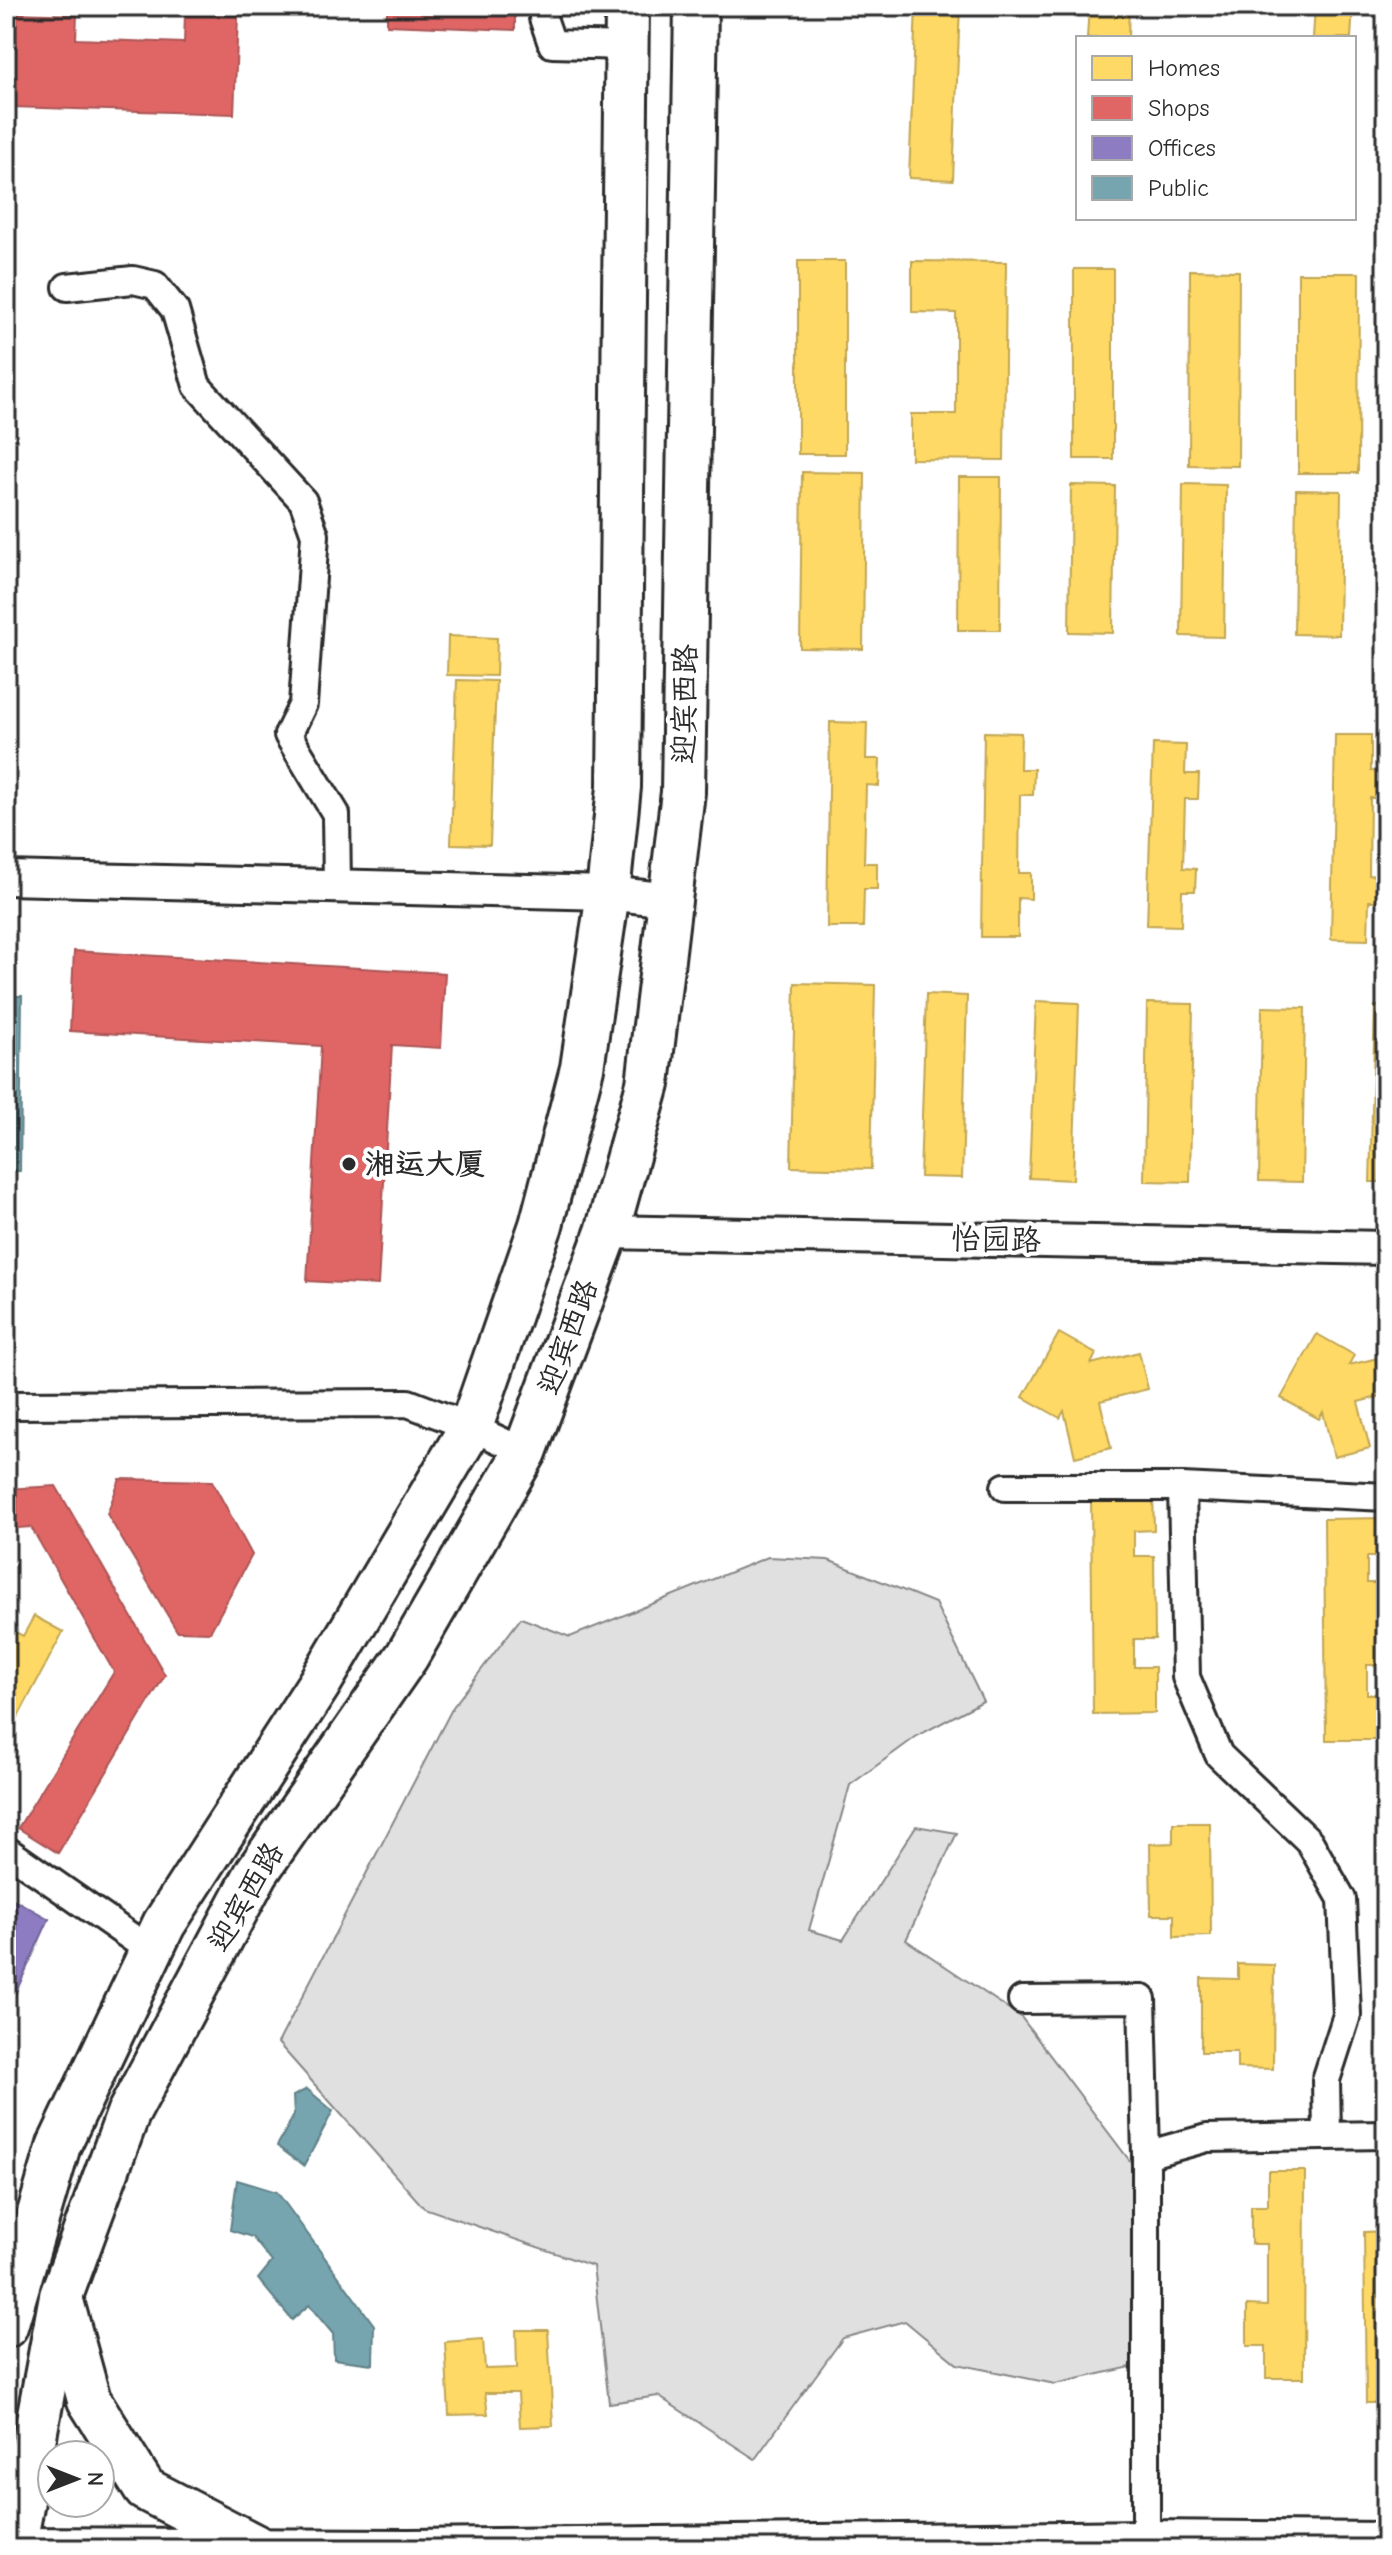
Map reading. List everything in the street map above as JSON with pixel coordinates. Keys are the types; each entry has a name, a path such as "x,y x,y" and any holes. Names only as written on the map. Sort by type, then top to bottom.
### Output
{"highway":[{"name":"迎宾西路","path":"12,2547 61,2296 128,2114 257,1872 407,1656 525,1452 607,1232 648,1084 683,792 696,6"},
{"name":"迎宾西路","path":"6,2326 59,2145 164,1924 319,1684 471,1427 541,1225 582,1068 608,893 619,787 627,26"},
{"path":"61,2296 89,2400 145,2489 255,2546"}],"main road":[{"path":"12,2547 409,2548 1146,2539 1386,2541"}],"street":[{"path":"543,6 543,18 552,44 627,26"},
{"path":"67,287 133,280 155,285 175,310 197,386 303,501 315,535 303,704 288,735 336,814 337,886"},
{"path":"6,878 608,893 670,900"},
{"name":"怡园路","path":"607,1232 1386,1248"},
{"path":"6,1405 408,1403 525,1452"},
{"path":"1005,1487 1182,1487 1386,1497"},
{"path":"1182,1487 1186,1677 1219,1755 1309,1841 1342,1899 1347,2015 1326,2080 1327,2135"},
{"path":"6,1850 151,1951"},
{"path":"1022,2000 1142,1999 1146,2155 1146,2539"},
{"path":"1146,2155 1207,2138 1386,2135"}],"shaded area":[{"path":"768,1557 828,1560 935,1603 983,1701 917,1736 850,1785 809,1930 843,1940 916,1826 957,1833 906,1940 1021,2017 1136,2169 1131,2367 1055,2384 957,2364 905,2321 843,2338 755,2459 658,2396 609,2403 593,2266 424,2208 278,2043 453,1707 521,1618 570,1637"}],"building: Homes":[{"path":"916,6 960,6 953,180 909,178"},
{"path":"1089,6 1129,6 1128,36 1087,36"},
{"path":"1315,6 1353,6 1351,36 1313,36"},
{"path":"798,261 845,261 845,454 798,454"},
{"path":"912,261 1006,262 1004,460 911,459 911,414 956,414 956,313 912,312"},
{"path":"1074,269 1113,269 1113,459 1074,459"},
{"path":"1190,270 1239,271 1238,466 1189,465"},
{"path":"1298,273 1359,273 1358,473 1298,473"},
{"path":"802,472 865,473 863,649 800,648"},
{"path":"959,477 1001,477 1000,630 958,630"},
{"path":"1183,484 1226,485 1224,637 1181,636"},
{"path":"1071,485 1115,486 1113,633 1069,632"},
{"path":"1296,490 1341,491 1339,635 1294,634"},
{"path":"448,636 497,638 496,676 447,675"},
{"path":"457,680 496,681 490,845 451,844"},
{"path":"830,722 867,723 866,759 880,759 879,786 866,785 864,863 877,863 877,889 864,889 863,927 827,927"},
{"path":"984,732 1021,733 1020,769 1034,769 1033,795 1020,795 1019,873 1031,873 1031,899 1018,898 1018,937 981,937"},
{"path":"1335,735 1371,735 1371,771 1384,772 1384,798 1370,798 1369,875 1382,876 1381,901 1369,901 1368,940 1331,939"},
{"path":"1153,744 1186,745 1185,774 1199,774 1198,799 1185,799 1183,868 1196,869 1195,891 1182,891 1181,926 1147,925"},
{"path":"795,983 875,985 871,1169 791,1167"},
{"path":"926,994 967,996 962,1178 920,1177"},
{"path":"1036,1001 1079,1003 1073,1180 1029,1178"},
{"path":"1147,1003 1193,1004 1190,1182 1144,1181"},
{"path":"1375,1006 1386,1006 1386,1182 1370,1182"},
{"path":"1262,1007 1305,1008 1302,1182 1259,1181"},
{"path":"1059,1333 1096,1354 1091,1364 1139,1352 1148,1389 1100,1401 1111,1448 1075,1457 1064,1411 1060,1418 1023,1397"},
{"path":"1317,1334 1354,1355 1349,1365 1386,1356 1386,1395 1358,1402 1370,1448 1334,1457 1323,1412 1319,1419 1281,1398"},
{"path":"1091,1492 1153,1492 1154,1530 1134,1531 1134,1556 1154,1556 1155,1639 1134,1639 1134,1667 1155,1667 1155,1713 1093,1714"},
{"path":"1386,1518 1386,1557 1367,1557 1367,1583 1386,1583 1386,1665 1367,1665 1367,1694 1386,1694 1386,1740 1326,1740 1324,1519"},
{"path":"34,1616 63,1632 16,1721 6,1716 6,1627 23,1636"},
{"path":"6,1718 14,1722 6,1737"},
{"path":"1173,1823 1210,1823 1211,1936 1174,1937 1174,1915 1151,1915 1150,1844 1173,1843"},
{"path":"1238,1964 1274,1965 1273,2069 1237,2068 1237,2052 1201,2052 1201,1978 1238,1979"},
{"path":"1268,2171 1305,2171 1304,2378 1266,2378 1266,2346 1247,2346 1247,2305 1267,2306 1267,2244 1251,2244 1251,2206 1268,2206"},
{"path":"1386,2231 1386,2403 1366,2403 1364,2232"},
{"path":"516,2330 548,2330 553,2426 520,2427 518,2393 485,2393 488,2414 449,2415 445,2342 483,2339 485,2369 517,2368"}],"building: Shops":[{"path":"387,6 515,6 515,30 387,25"},
{"path":"15,13 77,15 76,39 184,43 185,14 238,16 234,114 12,107"},
{"name":"湘运大厦","path":"74,951 445,973 441,1048 392,1045 378,1285 307,1281 321,1046 70,1031"},
{"path":"120,1479 212,1481 252,1555 210,1632 177,1631 107,1514"},
{"path":"56,1486 165,1675 58,1853 18,1828 114,1672 31,1527 6,1529 6,1489"}],"building: Offices":[{"path":"6,1895 49,1919 6,2014"}],"building: Public":[{"path":"6,996 22,996 20,1171 6,1171"},
{"path":"307,2089 333,2111 304,2166 277,2146 294,2115 293,2096"},
{"path":"237,2180 277,2192 374,2325 373,2364 334,2359 333,2334 309,2305 292,2320 258,2279 272,2262 252,2237 230,2230"}],"place":[{"name":"湘运大厦","path":"349,1164"}]}
